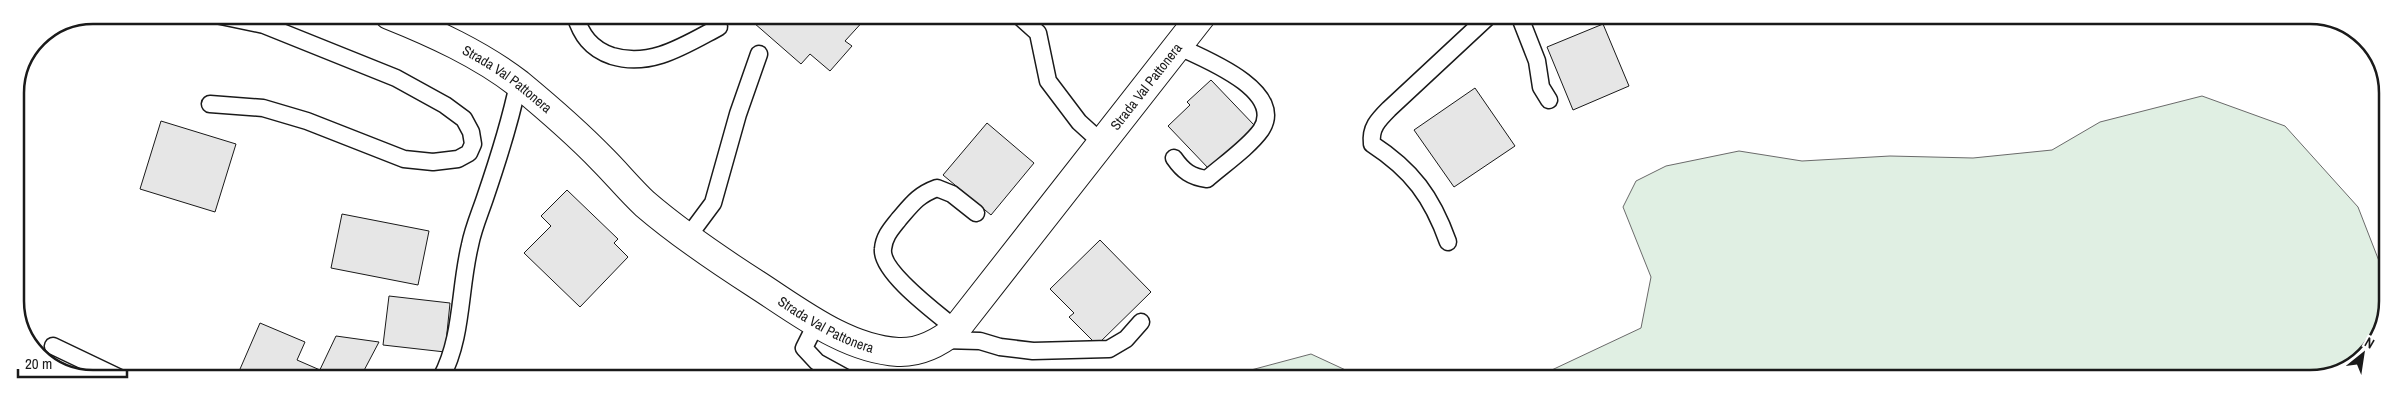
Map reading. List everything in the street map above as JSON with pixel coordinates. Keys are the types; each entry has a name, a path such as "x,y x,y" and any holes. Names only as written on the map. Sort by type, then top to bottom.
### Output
{"street":[{"name":"Strada Val Pattonera","path":"428,24 518,84 587,145 644,202 687,238 839,335 878,349 899,352 922,349 949,334 1195,24"}],"lane":[{"path":"210,104 262,108 307,121 404,159 433,162 458,159 469,153 473,144 471,132 464,119 445,106 396,78 259,24"},
{"path":"577,24 580,32 591,44 603,53 624,60 647,60 670,53 720,27"},
{"path":"1028,24 1038,33 1048,81 1079,122 1101,142"},
{"path":"1448,242 1432,203 1396,160 1372,144 1370,133 1376,122 1389,109 1480,24"},
{"path":"1523,24 1537,61 1541,87 1549,100"},
{"path":"1174,158 1182,168 1194,177 1207,179 1254,138 1261,129 1266,114 1263,101 1253,88 1211,62 1177,46"},
{"path":"687,238 712,203 738,114 760,54"},
{"path":"445,370 452,355 459,329 464,278 470,243 510,121 518,84"},
{"path":"976,213 952,194 937,188 922,194 888,232 882,250 884,262 895,276 949,334 1000,347 1033,351 1109,349 1126,339 1141,322"},
{"path":"817,322 804,348 817,362 832,370"},
{"path":"53,346 103,370"}],"green space":[{"path":"2202,96 2285,126 2358,207 2379,261 2379,310 2376,323 2362,347 2345,361 2319,370 1552,370 1641,328 1651,277 1623,207 1636,181 1666,166 1739,151 1802,161 1890,156 1973,158 2052,150 2100,122"},
{"path":"1311,354 1346,370 1251,370"}],"building":[{"path":"755,24 861,24 845,41 852,46 830,71 810,54 801,64"},
{"path":"1603,24 1629,86 1573,110 1547,47"},
{"path":"1211,80 1255,126 1210,170 1168,126 1190,105 1187,102"},
{"path":"1475,88 1515,146 1454,187 1414,130"},
{"path":"161,121 236,144 215,212 140,189"},
{"path":"987,123 1034,163 991,215 943,175"},
{"path":"567,190 618,239 614,243 628,257 580,307 524,253 551,226 541,216"},
{"path":"342,214 429,231 418,285 331,268"},
{"path":"1100,240 1151,292 1097,345 1069,317 1074,313 1050,289"},
{"path":"389,296 450,303 445,352 383,345"},
{"path":"260,323 305,342 297,360 320,370 240,370"},
{"path":"336,336 379,342 364,370 320,370"}]}
